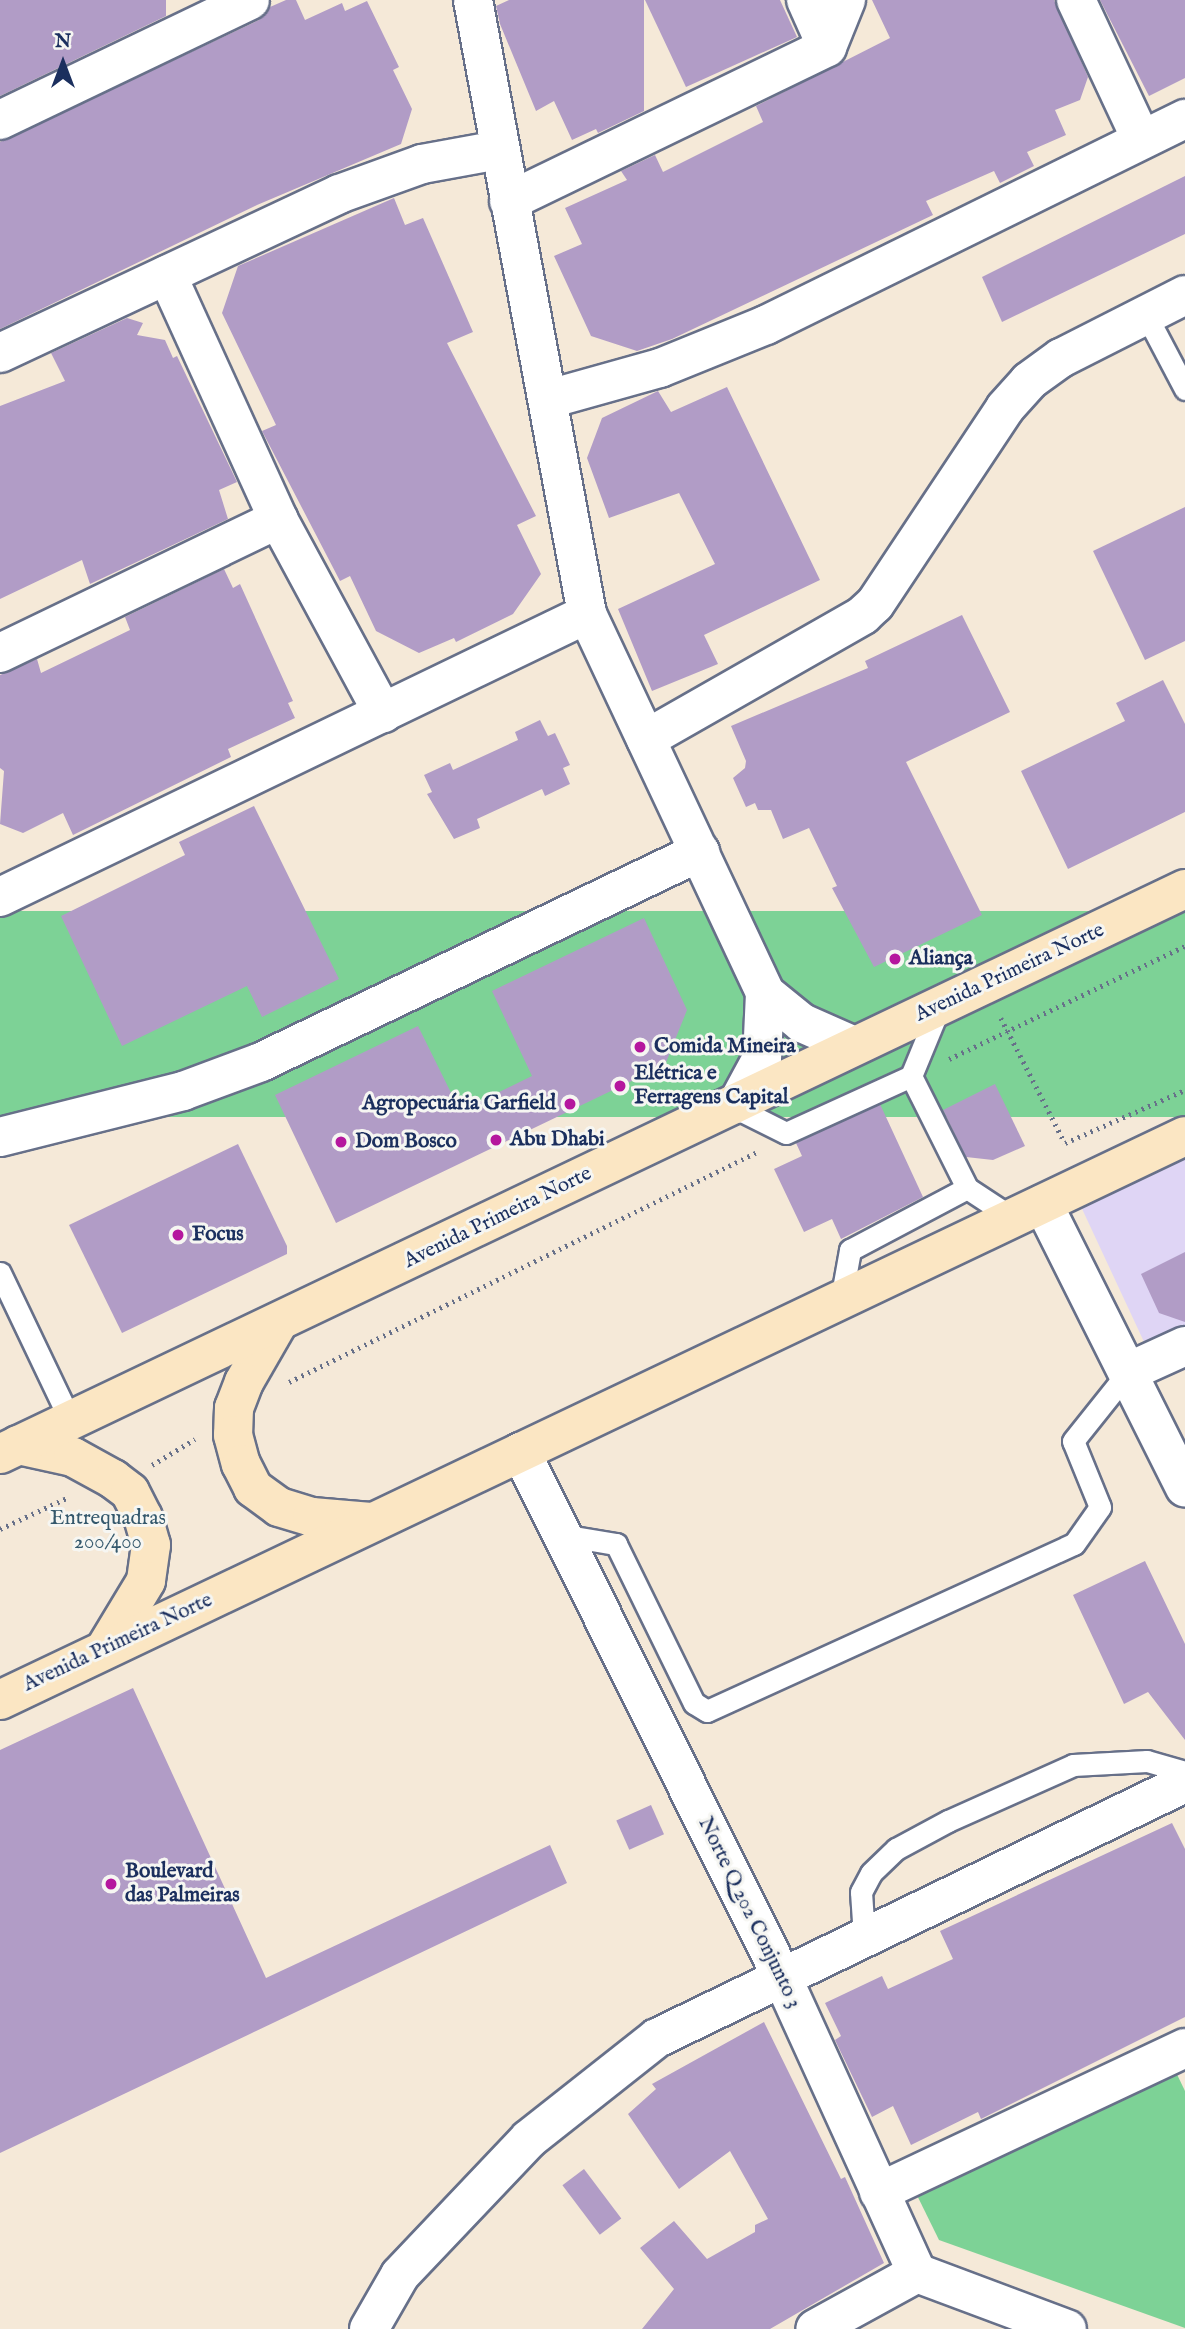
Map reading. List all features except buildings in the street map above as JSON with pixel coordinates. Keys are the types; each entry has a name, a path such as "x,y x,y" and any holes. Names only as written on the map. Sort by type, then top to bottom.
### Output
{"main road":[{"name":"Avenida Primeira Norte","path":"9,1449 734,1105 852,1045 940,1007 1185,889"},
{"name":"Avenida Primeira Norte","path":"0,1700 841,1300 1029,1212 1177,1147"},
{"path":"278,1323 234,1408 233,1435 253,1488 279,1507 312,1517 375,1522"},
{"path":"9,1449 73,1457 113,1479 130,1492 151,1545 146,1581 105,1649"}],"street":[{"path":"473,0 587,614 765,993 802,1023 852,1045"},
{"path":"806,0 827,47"},
{"path":"509,201 827,47 846,0"},
{"path":"1076,0 1141,139"},
{"path":"0,120 242,2"},
{"path":"549,399 660,368 766,325 958,234 1185,119"},
{"path":"0,354 339,194 422,164 499,150"},
{"path":"167,275 278,519 383,713"},
{"path":"646,739 863,615 1005,408 1029,381 1061,358 1185,295"},
{"path":"0,653 278,519"},
{"path":"0,897 587,614"},
{"path":"0,1137 183,1091 261,1062 700,852"},
{"path":"734,1105 762,1058 765,993"},
{"path":"1029,1212 1128,1372 1185,1487"},
{"path":"1128,1372 1185,1346"},
{"name":"Norte Q 202 Conjunto 3","path":"521,1452 782,1977 917,2273"},
{"path":"369,2329 400,2275 529,2139 657,2038 1185,1783"},
{"path":"879,2192 1180,2063"},
{"path":"815,2329 917,2273 1067,2329"}],"lane":[{"path":"1145,313 1185,389"},
{"path":"734,1105 786,1133 911,1077 940,1007"},
{"path":"911,1077 967,1188 1029,1212"},
{"path":"841,1300 850,1250 967,1188"},
{"path":"0,1273 69,1420"},
{"path":"562,1535 616,1544 694,1703 707,1711 1074,1545 1100,1507 1073,1441 1128,1372"},
{"path":"864,1936 861,1892 871,1873 896,1849 948,1821 1073,1765 1147,1761 1185,1772"}],"path":[{"path":"911,1077 1185,946"},
{"path":"997,1011 1065,1143 1185,1090"},
{"path":"284,1384 765,1148"},
{"path":"0,1529 113,1479 141,1472 212,1429 234,1408"}],"shaded area":[{"path":"1185,1127 1185,1325 1145,1344 1070,1183"}],"green space":[{"path":"0,911 1185,911 1185,1117 0,1117"},
{"path":"1172,2064 1185,2091 1185,2328 939,2240 909,2179"}],"place":[{"name":"Aliança","path":"895,959"},
{"name":"Comida Mineira","path":"640,1047"},
{"name":"Elétrica e Ferragens Capital","path":"620,1086"},
{"name":"Agropecuária Garfield","path":"570,1104"},
{"name":"Abu Dhabi","path":"496,1140"},
{"name":"Dom Bosco","path":"341,1142"},
{"name":"Focus","path":"178,1235"},
{"name":"Boulevard das Palmeiras","path":"111,1884"}],"park label":[{"name":"Entrequadras 200/400","path":"108,1531"}]}
